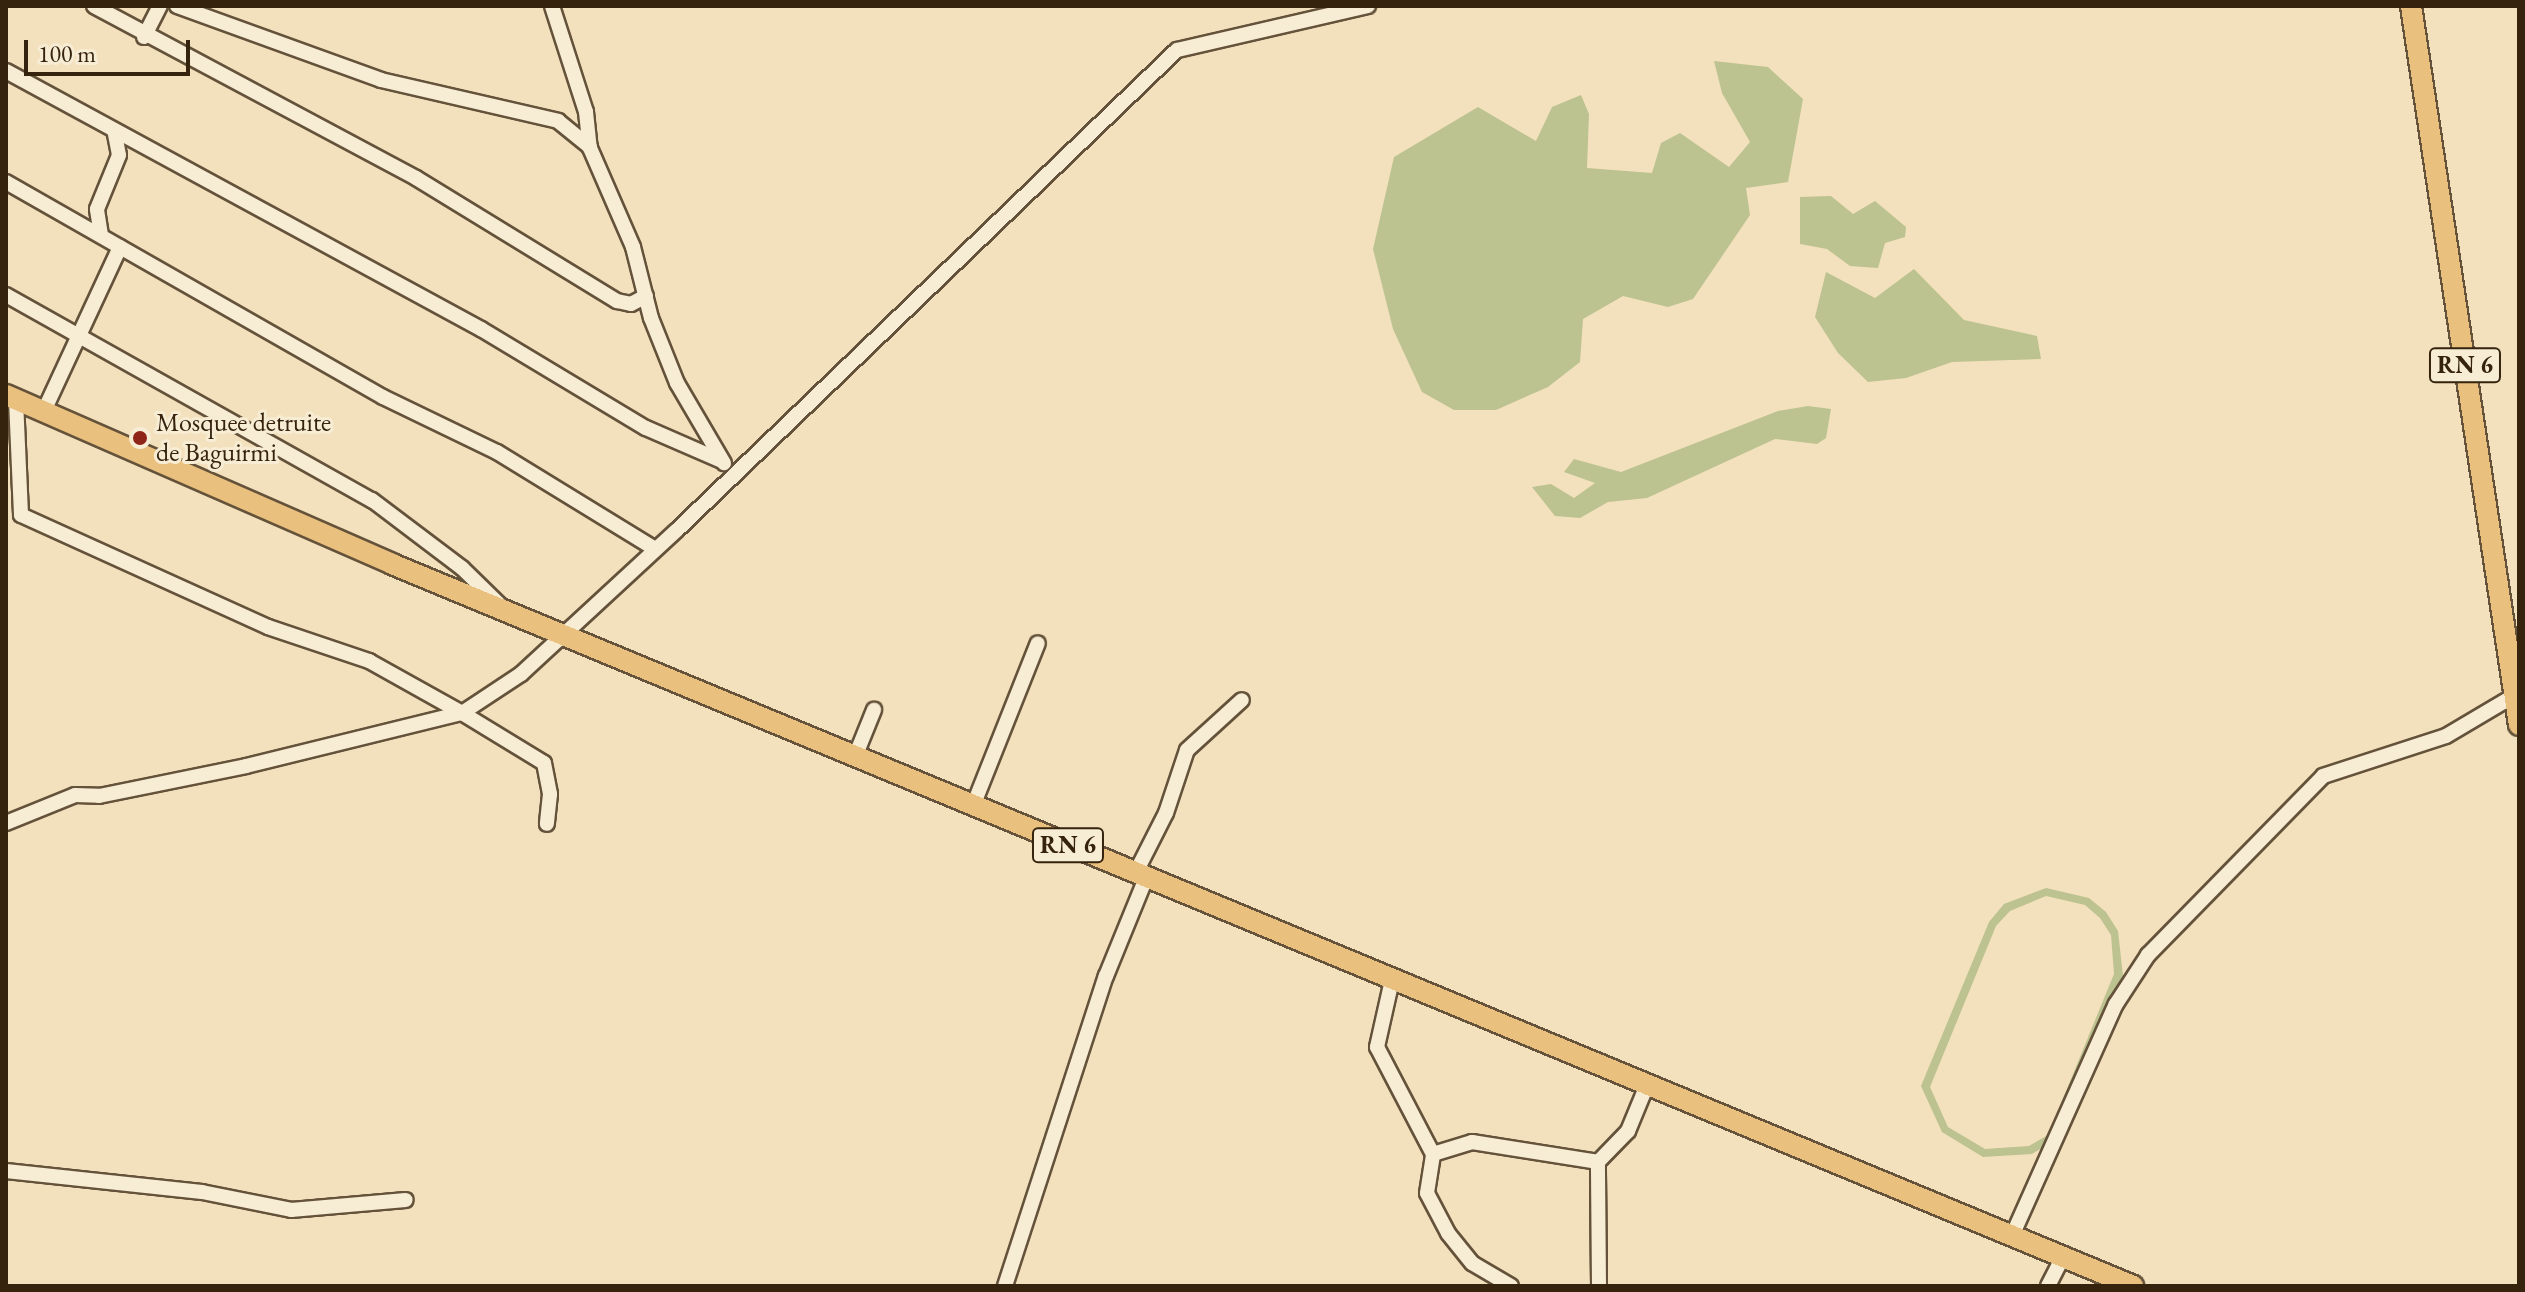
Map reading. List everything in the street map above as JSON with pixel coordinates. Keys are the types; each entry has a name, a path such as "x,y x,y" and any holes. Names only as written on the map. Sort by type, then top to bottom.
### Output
{"main road":[{"name":"RN 6","path":"2411,6 2519,725"},
{"name":"RN 6","path":"11,397 506,611 2133,1286"}],"street":[{"path":"94,6 144,37 416,178 617,301 631,304 646,296"},
{"path":"144,37 160,6"},
{"path":"177,6 381,80 558,121 590,148"},
{"path":"552,6 586,112 590,148 633,247 646,296 677,383 732,474"},
{"path":"6,823 75,795 99,796 246,766 462,713 511,683 1177,50 1368,6"},
{"path":"6,71 481,329 646,428 722,461"},
{"path":"558,121 586,112"},
{"path":"101,235 97,209 119,155 114,130"},
{"path":"6,182 383,397 497,452 655,549"},
{"path":"43,413 120,247"},
{"path":"6,295 394,514 506,611"},
{"path":"11,397 21,515 268,627 369,661 462,713 544,763 550,794 547,824"},
{"path":"973,806 1038,643"},
{"path":"2012,1236 2116,1004 2148,955 2323,776 2446,736 2515,695"},
{"path":"1005,1286 1114,951 1187,750 1242,700"},
{"path":"855,757 874,710"},
{"path":"1392,980 1377,1047 1433,1154 1427,1193 1448,1233 1472,1263 1511,1286"},
{"path":"1599,1286 1598,1162 1628,1131 1647,1085"},
{"path":"1433,1154 1472,1142 1598,1162"},
{"path":"6,1171 202,1192 291,1210 406,1200"},
{"path":"2048,1286 2063,1257"}],"green space":[{"path":"1714,61 1768,67 1803,99 1788,182 1746,188 1750,215 1693,299 1668,307 1623,296 1583,319 1580,362 1548,387 1496,410 1454,410 1422,392 1393,329 1373,249 1394,157 1478,107 1536,141 1552,107 1581,95 1589,114 1587,168 1652,173 1661,143 1680,133 1729,167 1750,142 1722,93"},
{"path":"1831,196 1853,214 1875,201 1906,227 1905,237 1885,243 1878,268 1850,266 1827,249 1800,244 1800,197"},
{"path":"1914,269 1964,320 2037,336 2041,359 1952,362 1906,378 1868,382 1838,353 1815,317 1826,272 1875,298"},
{"path":"1808,406 1831,409 1826,438 1817,444 1775,439 1647,498 1608,502 1580,518 1555,516 1532,487 1551,484 1574,498 1595,483 1564,472 1574,459 1621,472 1778,411"},
{"path":"2046,888 2089,898 2106,912 2118,931 2123,976 2055,1140 2032,1154 1983,1157 1942,1132 1921,1086 1989,922 2004,904","holes":["2046,896 2085,905 2100,918 2111,935 2114,974 2048,1135 2029,1146 1985,1149 1948,1127 1930,1087 1996,926 2010,911"]}],"place":[{"name":"Mosquee detruite de Baguirmi","path":"140,438"}]}
